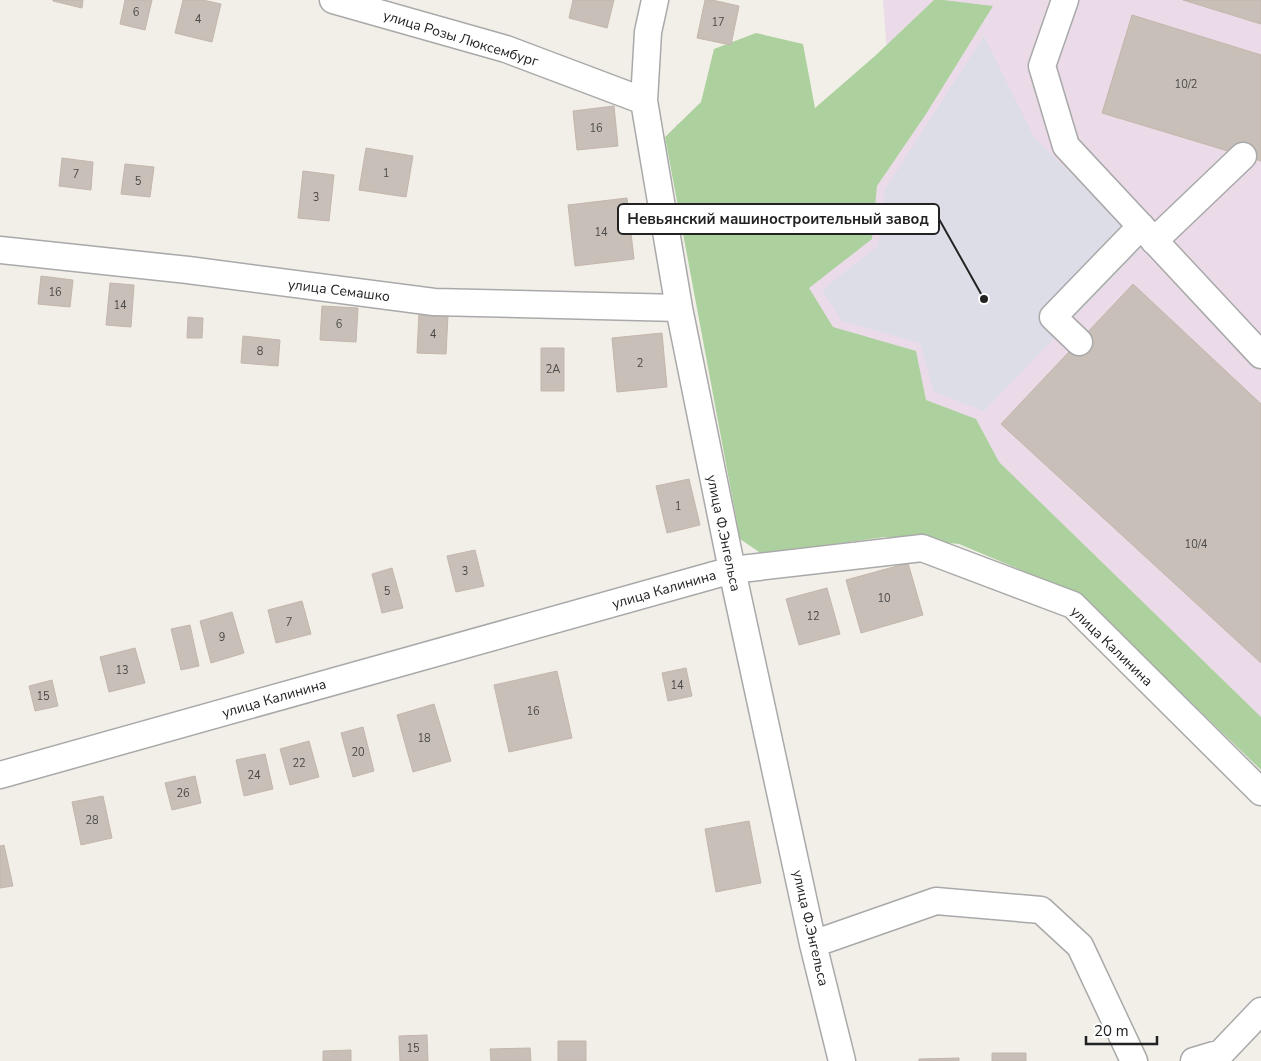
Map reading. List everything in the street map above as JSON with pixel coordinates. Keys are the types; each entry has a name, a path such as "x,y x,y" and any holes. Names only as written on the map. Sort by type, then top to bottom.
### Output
{"street":[{"name":"улица Розы Люксембург","path":"333,0 506,49 644,101"},
{"name":"улица Ф.Энгельса","path":"655,0 648,32 644,101 679,308 732,570 813,944 842,1061"},
{"path":"1065,0 1042,66 1066,146 1261,355"},
{"path":"1079,342 1053,317 1148,234 1243,156"},
{"name":"улица Семашко","path":"0,250 188,270 434,302 679,308"},
{"name":"улица Калинина","path":"0,774 732,570 922,548 1073,605 1261,792"},
{"path":"813,944 936,901 1041,910 1080,946 1134,1061"},
{"path":"1194,1061 1221,1053 1261,1011"}],"shaded area":[{"path":"883,0 1261,0 1261,744 982,473 742,496 676,124 814,115 887,53"},
{"path":"984,36 1034,137 1143,246 984,411 934,392 920,343 842,321 822,290 878,246 885,189"}],"green space":[{"path":"934,0 993,6 926,114 877,186 872,239 809,288 833,327 916,351 926,400 976,419 999,462 1261,717 1261,770 1080,595 959,544 885,537 762,554 740,539 665,137 701,102 714,49 756,33 803,44 815,108 876,55"}],"building":[{"path":"83,0 82,8 53,1"},
{"path":"125,0 152,0 145,30 120,24"},
{"path":"183,0 203,0 221,4 212,42 175,33"},
{"path":"573,0 614,0 607,28 569,18"},
{"path":"705,0 739,6 731,45 697,38"},
{"path":"1183,0 1261,0 1261,24"},
{"path":"1132,15 1261,55 1261,161 1102,113"},
{"path":"614,106 618,146 577,150 573,111"},
{"path":"366,148 413,156 406,197 359,190"},
{"path":"62,158 93,162 91,190 59,186"},
{"path":"125,164 154,167 150,197 121,194"},
{"path":"303,171 334,175 329,221 298,218"},
{"path":"627,198 634,259 575,266 568,205"},
{"path":"41,276 73,280 70,307 38,304"},
{"path":"110,283 134,285 131,327 106,325"},
{"path":"1133,284 1261,404 1261,663 1001,424"},
{"path":"322,306 358,308 356,342 320,340"},
{"path":"419,313 448,315 446,354 417,353"},
{"path":"188,317 203,318 202,338 187,338"},
{"path":"662,333 667,387 617,392 612,338"},
{"path":"243,336 280,340 278,366 241,363"},
{"path":"541,348 564,348 564,391 541,391"},
{"path":"689,479 700,525 667,533 656,486"},
{"path":"475,550 484,586 456,592 447,556"},
{"path":"908,563 923,615 861,633 846,580"},
{"path":"392,568 403,608 382,613 372,574"},
{"path":"827,588 840,634 799,645 786,599"},
{"path":"302,601 311,634 276,643 268,610"},
{"path":"232,612 244,653 211,663 200,621"},
{"path":"190,625 199,666 181,670 171,629"},
{"path":"135,648 145,683 109,692 100,657"},
{"path":"686,668 692,696 668,701 662,673"},
{"path":"557,671 572,738 509,752 494,685"},
{"path":"52,680 58,706 35,711 29,686"},
{"path":"434,704 451,761 413,772 397,715"},
{"path":"363,727 374,771 353,777 341,733"},
{"path":"309,741 319,777 290,785 280,749"},
{"path":"265,754 273,789 244,796 236,760"},
{"path":"195,776 201,803 172,810 165,783"},
{"path":"103,796 112,838 81,845 72,802"},
{"path":"749,821 761,883 716,892 705,829"},
{"path":"4,845 13,886 0,888 0,846"},
{"path":"427,1035 428,1061 400,1061 399,1036"},
{"path":"558,1041 586,1041 586,1061 558,1061"},
{"path":"530,1048 531,1061 491,1061 490,1049"},
{"path":"351,1050 351,1061 323,1061 323,1051"},
{"path":"992,1053 1026,1053 1026,1061 992,1061"},
{"path":"959,1058 959,1061 919,1061 919,1059"}],"place":[{"name":"Невьянский машиностроительный завод","path":"984,299"}]}
